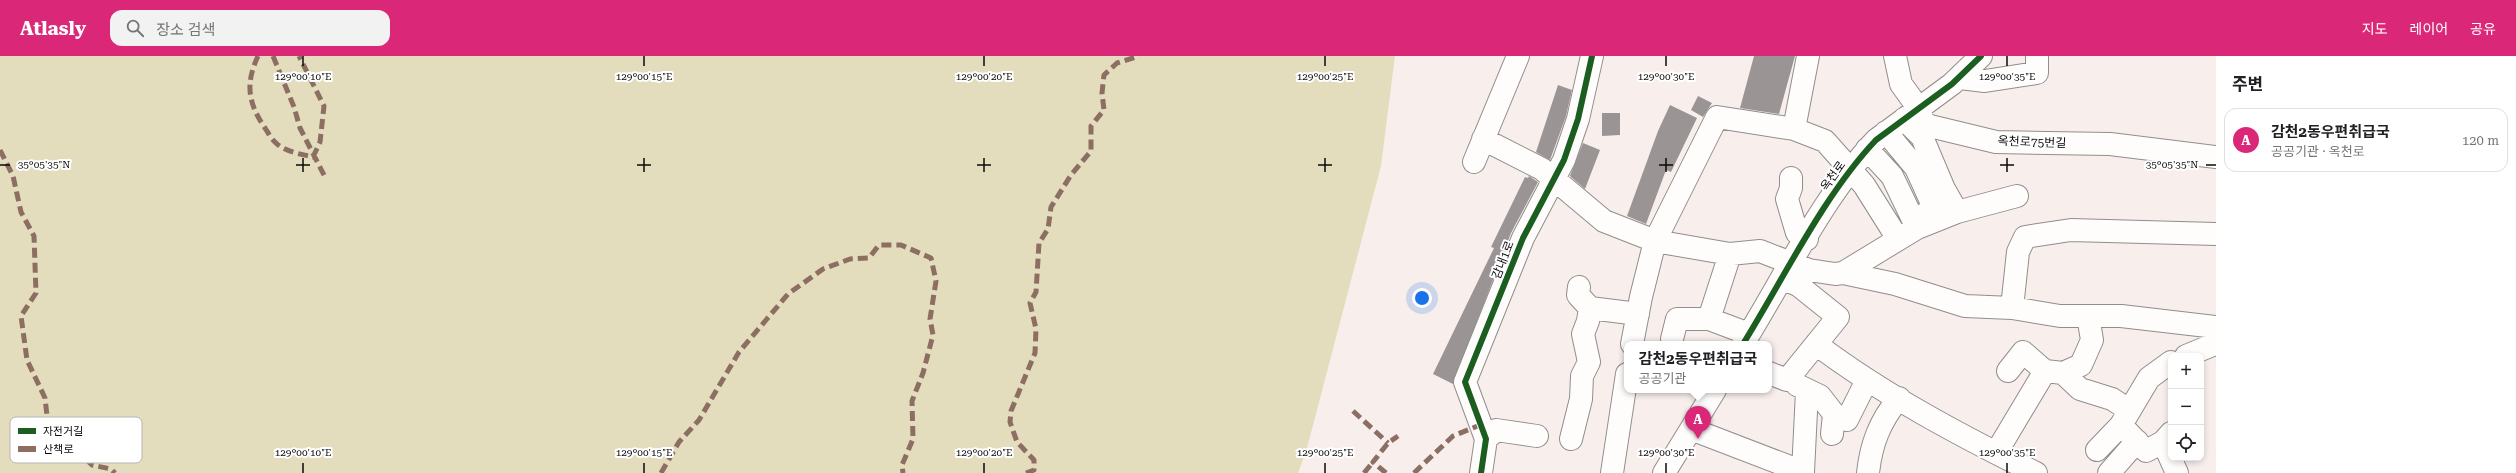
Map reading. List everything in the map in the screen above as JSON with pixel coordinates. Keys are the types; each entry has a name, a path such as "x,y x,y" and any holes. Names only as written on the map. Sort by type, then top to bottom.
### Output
{"street":[{"path":"1474,162 1518,56"},
{"name":"감내1로","path":"1481,473 1486,440 1465,382 1523,238 1564,160 1578,119 1592,56"},
{"path":"1794,129 1808,56"},
{"name":"옥천로75번길","path":"1895,56 1901,84 1911,114 1924,124 1996,142 2110,144 2216,157"},
{"name":"옥천로","path":"1746,339 1806,239 1867,149 1886,132 1960,78 1981,56"},
{"path":"1960,78 1985,81 2037,73 2037,56"},
{"path":"1911,114 1922,136 1944,189 1957,212"},
{"path":"1633,341 1655,241 1717,117 1794,129 1825,141 1864,185 1898,239"},
{"path":"1886,132 1916,168 1934,208 1925,214 1925,225"},
{"path":"1483,139 1542,169 1604,221 1655,241 1730,254 1760,251 1787,272 1798,285 1838,317 1816,344 1778,376 1820,396 1833,424 1847,420 1867,380"},
{"path":"1867,149 1892,176 1925,225"},
{"path":"1791,178 1791,188 1787,199 1798,233 1806,239"},
{"path":"1843,273 1898,239 1925,225 1957,212 2017,196"},
{"path":"2012,308 2018,252 2025,237 2071,230 2216,234"},
{"path":"1709,319 1730,254"},
{"path":"1787,272 1810,270 1835,274 1843,273 1895,284 1966,306 2012,308 2060,316 2121,316 2216,338"},
{"path":"1579,287 1578,295 1590,308 1638,314"},
{"path":"1571,439 1581,399 1582,376 1589,362 1583,334 1588,321 1590,308"},
{"path":"1996,454 2054,372 2080,365 2092,340 2088,316"},
{"path":"1672,339 1677,319 1709,319 1746,339"},
{"path":"2191,353 2216,338"},
{"path":"1816,344 1867,380 1996,454 2036,473"},
{"path":"2008,371 2023,352 2080,389 2112,399 2125,417 2138,441 2146,451 2167,437 2177,473"},
{"path":"2097,450 2125,417 2149,378 2168,364"},
{"path":"1692,429 1803,472 1807,390"},
{"path":"1612,473 1624,393"},
{"path":"1664,473 1713,393"},
{"path":"1868,473 1873,442 1890,409 1899,398"},
{"path":"1486,440 1496,430 1537,436"},
{"path":"2109,473 2138,441"}],"shaded area":[{"path":"0,56 1395,56 1381,166 1306,452 1298,473 0,473"}],"building":[{"path":"1754,56 1795,56 1779,114 1740,108"},
{"path":"1558,85 1572,90 1566,116 1550,160 1536,152"},
{"path":"1698,96 1712,103 1703,117 1691,110"},
{"path":"1670,105 1697,118 1671,172 1666,170 1646,224 1627,216 1658,131"},
{"path":"1602,113 1620,113 1620,135 1602,136"},
{"path":"1583,143 1600,150 1585,189 1570,176"},
{"path":"1529,176 1538,182 1511,233 1453,384 1433,374 1494,248 1491,247 1525,177 1528,178"}],"marked path":[{"path":"258,56 251,76 250,93 259,119 273,140 284,149 313,157 320,142 324,106 299,56"},
{"path":"273,56 294,107 300,128 326,179"},
{"path":"1026,473 1034,470 1034,460 1017,442 1010,422 1011,411 1035,353 1036,329 1030,303 1036,292 1039,243 1048,229 1051,207 1071,175 1091,151 1091,126 1104,110 1102,93 1104,75 1117,63 1139,56"},
{"path":"0,150 13,176 21,212 34,236 36,293 21,316 27,360 45,398 47,417"},
{"path":"661,473 679,442 699,420 739,352 788,294 823,269 850,259 869,258 879,245 901,245 931,258 936,281 930,319 933,335 923,373 912,401 913,439 902,465 903,473"},
{"path":"1353,411 1388,443"},
{"path":"1414,473 1453,436 1480,425"},
{"path":"1386,473 1373,462 1388,443 1398,436"},
{"path":"1364,473 1373,462"},
{"path":"90,463 92,465 111,469 115,473"}],"cycle path":[{"path":"1481,473 1486,439 1465,382 1523,238 1564,160 1578,119 1592,56"},
{"path":"1745,341 1821,212 1857,162 1876,140 1952,84 1981,56"}],"place":[{"name":"감천2동우편취급국","path":"1698,439"}]}
